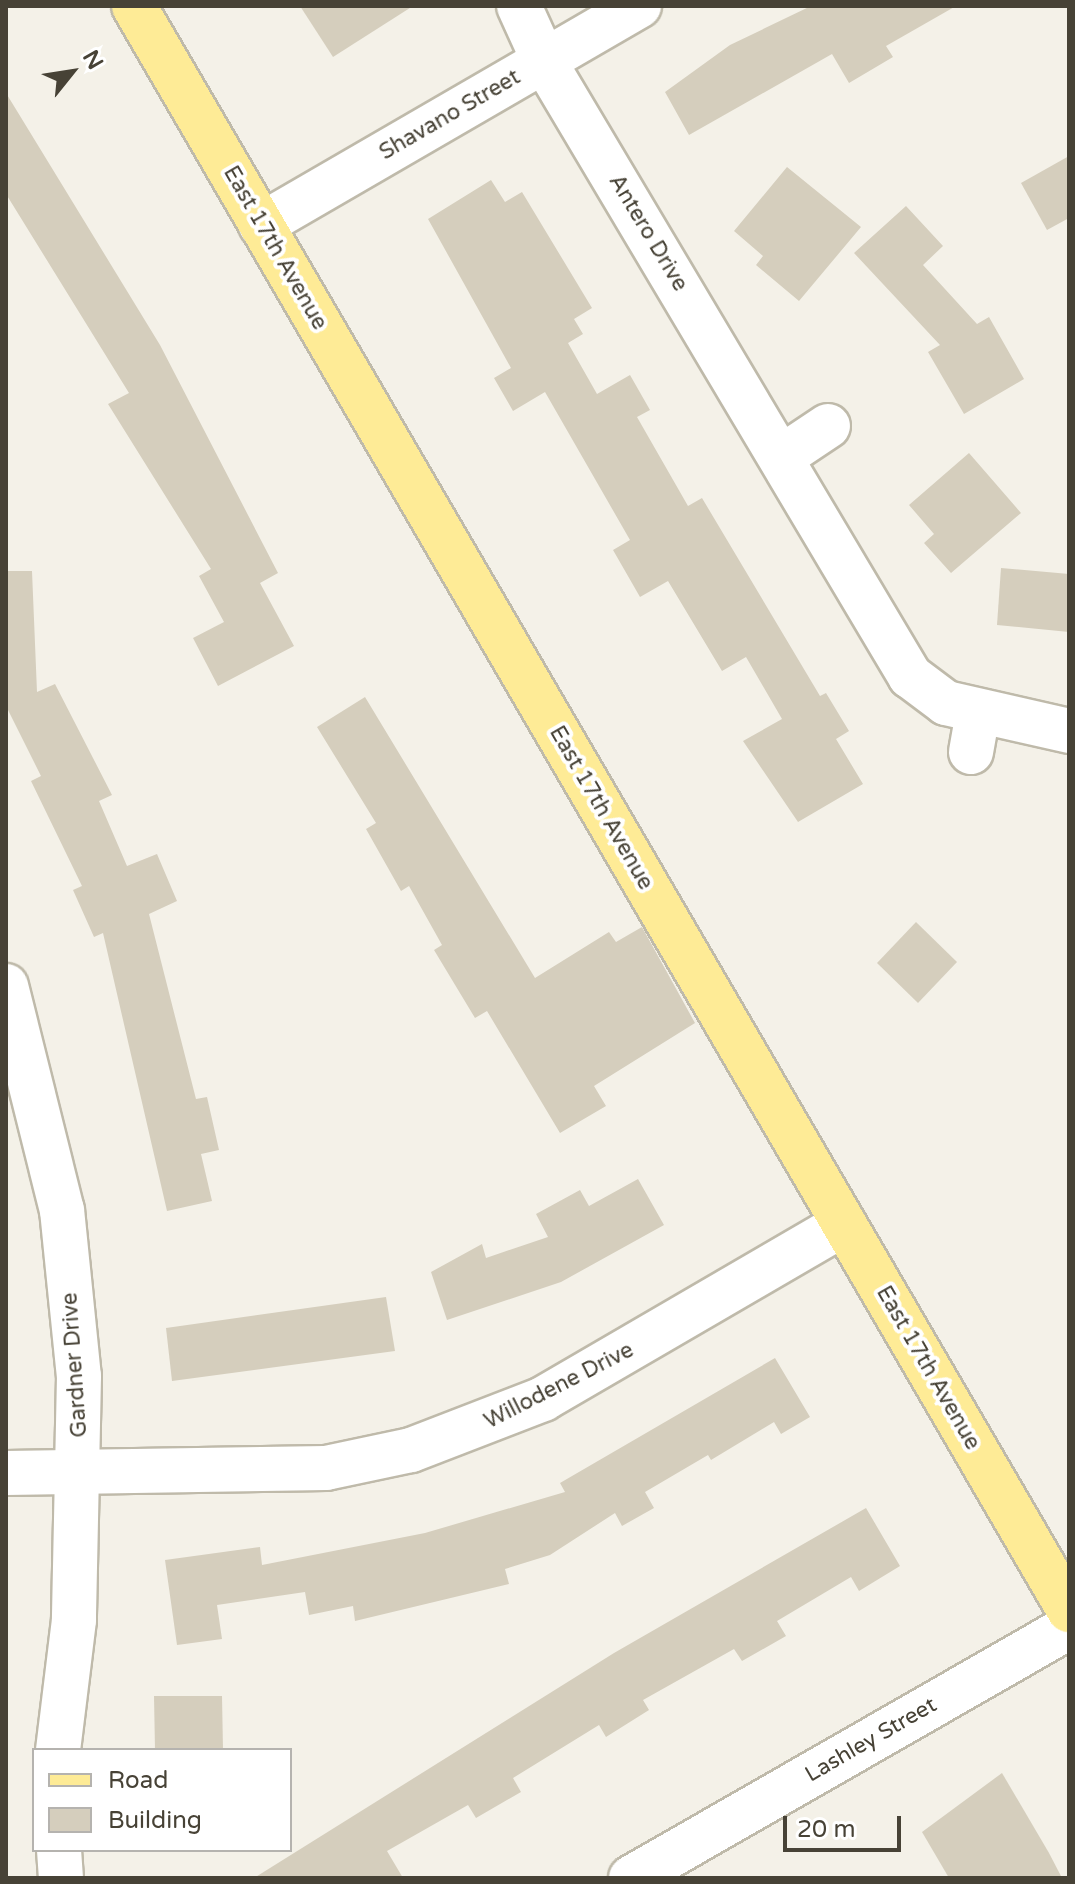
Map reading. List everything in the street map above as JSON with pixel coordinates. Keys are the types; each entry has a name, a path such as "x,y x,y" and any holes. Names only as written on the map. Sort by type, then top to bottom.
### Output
{"main road":[{"name":"East 17th Avenue","path":"134,6 1069,1610"}],"street":[{"name":"Antero Drive","path":"519,6 544,61 783,456 910,676 946,703 975,733 1069,731"},
{"name":"Shavano Street","path":"261,225 639,6"},
{"path":"783,456 828,426"},
{"name":"Gardner Drive","path":"6,986 62,1210 81,1474 58,1748"},
{"name":"Willodene Drive","path":"6,1473 326,1468 411,1450 543,1399 844,1224"},
{"name":"Lashley Street","path":"631,1878 1069,1627"},
{"path":"59,1852 61,1878"}],"building":[{"path":"300,6 413,6 333,57"},
{"path":"811,6 956,6 886,46 893,57 849,83 832,54 689,135 665,92 730,45"},
{"path":"6,93 160,345 278,573 260,583 294,646 218,686 193,638 224,622 199,576 211,569 108,404 129,393 6,194"},
{"path":"1069,156 1069,218 1047,230 1021,183"},
{"path":"787,167 861,227 799,301 756,265 763,256 734,231"},
{"path":"491,180 505,202 522,192 592,308 574,319 583,334 568,343 597,394 630,375 650,410 637,417 688,506 702,498 820,696 826,693 849,731 836,739 863,784 798,822 743,741 782,719 746,657 722,671 668,581 640,597 613,550 630,540 545,392 513,411 494,378 511,368 428,219"},
{"path":"906,206 943,246 923,265 977,324 989,317 1024,379 964,414 928,352 940,345 854,253"},
{"path":"969,453 1021,513 951,573 924,543 934,534 909,505"},
{"path":"1001,568 1069,574 1069,632 997,625"},
{"path":"6,571 32,571 37,692 55,684 112,795 99,801 127,866 157,854 177,901 149,914 196,1099 207,1097 219,1150 201,1154 212,1201 167,1211 103,933 94,937 73,890 82,886 31,781 41,776 6,706"},
{"path":"365,697 535,978 609,932 616,942 642,927 695,1023 594,1086 606,1106 560,1133 487,1011 475,1018 434,950 442,945 409,886 401,891 366,829 376,823 317,727"},
{"path":"916,922 957,962 918,1003 877,963"},
{"path":"638,1179 664,1225 561,1282 447,1320 431,1272 482,1244 486,1258 548,1237 536,1214 580,1190 589,1206"},
{"path":"386,1297 395,1351 172,1381 166,1328"},
{"path":"775,1358 810,1417 781,1434 774,1422 711,1460 708,1455 645,1492 654,1508 622,1526 615,1513 550,1555 505,1569 509,1584 355,1621 353,1606 309,1615 305,1592 217,1605 222,1639 177,1645 165,1560 260,1547 262,1565 425,1533 565,1492 560,1483"},
{"path":"866,1508 900,1566 859,1591 851,1577 777,1621 786,1636 742,1661 734,1649 643,1700 649,1710 606,1737 599,1725 513,1778 521,1792 476,1818 468,1805 387,1851 403,1878 254,1878 614,1653"},
{"path":"154,1696 222,1696 223,1748 155,1748"},
{"path":"1002,1773 1062,1878 949,1878 922,1832"}]}
